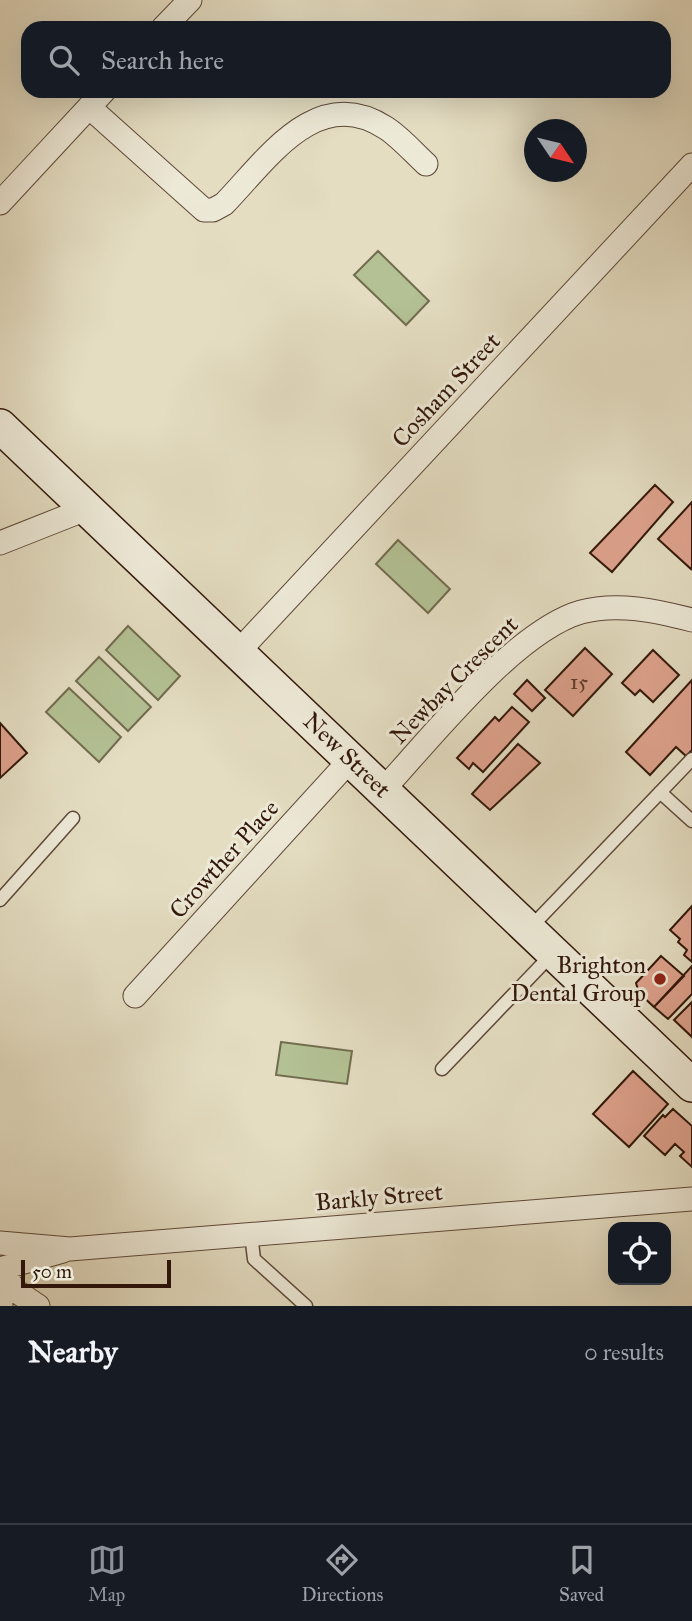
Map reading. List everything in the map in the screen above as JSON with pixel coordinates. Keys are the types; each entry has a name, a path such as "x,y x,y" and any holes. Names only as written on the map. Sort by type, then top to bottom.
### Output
{"main road":[{"name":"New Street","path":"0,426 692,1085"}],"street":[{"path":"170,21 190,0"},
{"path":"0,203 97,99 204,210 213,210 224,204 290,135 318,117 352,115 375,122 388,129 426,164"},
{"name":"Cosham Street","path":"238,652 692,165"},
{"path":"0,543 86,509"},
{"name":"Newbay Crescent","path":"383,790 496,669 520,646 550,624 582,612 623,608 692,620"},
{"name":"Crowther Place","path":"135,996 351,759"},
{"name":"Barkly Street","path":"1,1264 69,1249 692,1199"},
{"path":"1,1264 1,1306"},
{"path":"1,1264 16,1291 38,1306"}],"lane":[{"path":"529,930 692,759"},
{"path":"660,792 692,821"},
{"path":"0,900 73,818"},
{"path":"442,1069 553,952"},
{"path":"251,1234 254,1259 306,1306"}],"green space":[{"path":"378,251 429,301 406,325 354,275"},
{"path":"398,540 450,589 428,613 376,564"},
{"path":"128,626 180,676 158,700 106,650"},
{"path":"99,657 151,707 128,731 76,681"},
{"path":"69,688 121,737 99,762 46,712"},
{"path":"281,1042 352,1051 347,1084 276,1075"}],"building":[{"path":"655,485 673,502 612,572 590,553"},
{"path":"692,502 692,567 691,569 658,539"},
{"path":"585,648 612,674 573,716 545,690"},
{"path":"653,650 679,675 653,702 640,690 635,695 622,683"},
{"path":"527,680 545,698 532,711 514,694"},
{"path":"692,680 692,750 686,756 676,747 650,775 626,752"},
{"path":"512,707 529,722 483,772 473,763 469,769 457,758 495,717 499,721"},
{"path":"0,723 27,753 0,778"},
{"path":"518,744 540,763 490,810 472,794"},
{"path":"692,906 692,962 684,955 687,950 678,942 680,939 670,930"},
{"name":"Brighton Dental Group","path":"661,956 684,976 654,1007 639,993 636,983"},
{"path":"692,966 692,994 668,1019 654,1007"},
{"path":"692,1002 692,1037 674,1020"},
{"path":"633,1071 668,1104 629,1147 593,1114"},
{"path":"673,1109 692,1126 692,1167 680,1156 684,1152 675,1144 665,1155 644,1136 663,1115 665,1117"}],"place":[{"name":"Brighton Dental Group","path":"660,979"}]}
